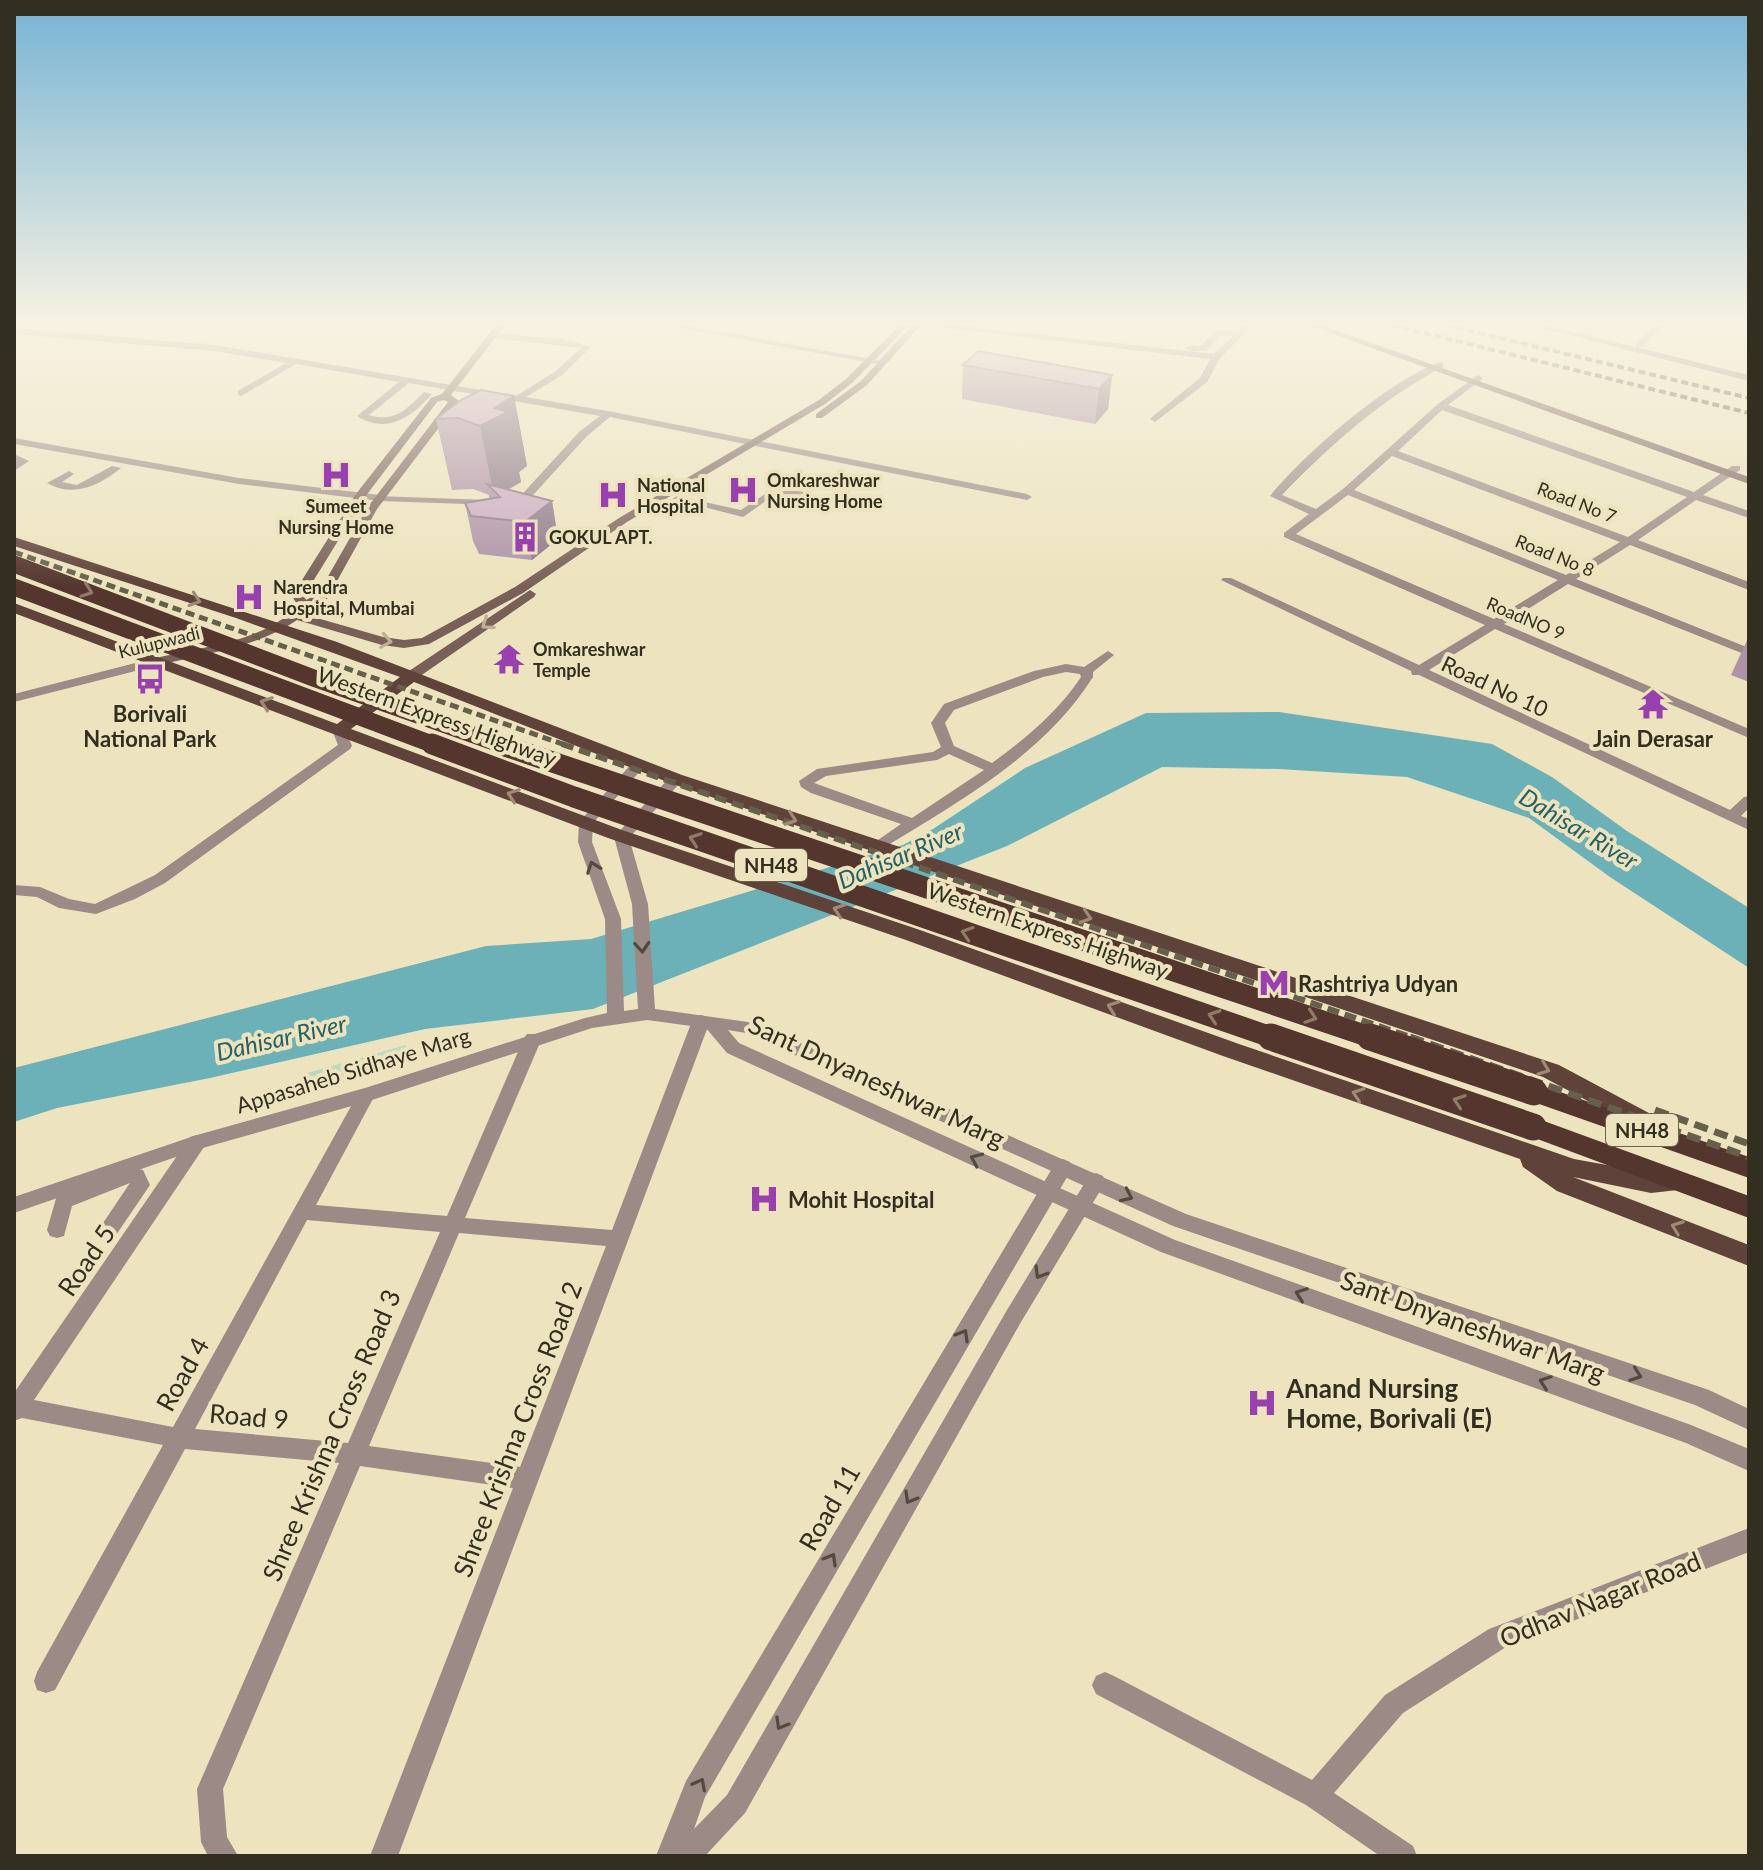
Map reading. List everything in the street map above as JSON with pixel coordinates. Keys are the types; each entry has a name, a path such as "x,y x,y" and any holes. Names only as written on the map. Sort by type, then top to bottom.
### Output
{"highway":[{"name":"Western Express Highway","path":"14,564 316,679 582,773 1534,1092 1749,1168"},
{"name":"Western Express Highway","path":"14,587 574,797 1533,1127 1686,1181 1749,1207"}],"main road":[{"path":"293,620 298,596 352,506 425,412"},
{"path":"293,620 323,596 372,508 445,412"},
{"path":"14,541 293,620 404,644 425,641 445,633 519,590 623,520 805,412"},
{"path":"339,730 411,676 677,499 826,412"},
{"path":"1560,412 1732,471 1749,473"},
{"path":"1581,412 1617,423 1749,481"},
{"path":"1604,429 1617,423"},
{"path":"14,608 621,837 913,935 1231,1050 1574,1168 1651,1183 1686,1181"},
{"path":"293,620 310,638 676,779 1551,1071 1700,1150"},
{"name":"Kulupwadi","path":"155,662 293,620"},
{"path":"310,638 327,627"},
{"path":"723,872 856,841"},
{"path":"1512,1146 1565,1184 1749,1256"}],"street":[{"path":"367,412 362,416 394,422 408,412"},
{"path":"597,412 1027,497"},
{"path":"1155,419 1163,412"},
{"path":"1371,412 1275,496 1317,513 1347,491 1434,412"},
{"path":"1459,412 1749,515"},
{"path":"14,441 239,481 380,498 463,499 519,504 583,434 608,414"},
{"path":"14,450 372,508"},
{"name":"Road No 7","path":"1392,452 1749,586"},
{"path":"89,463 103,455"},
{"path":"14,457 24,461 14,468"},
{"path":"153,474 166,467"},
{"path":"69,474 52,483 79,488 116,468"},
{"path":"1417,672 1629,541 1732,471"},
{"path":"677,499 743,514 774,491 805,495"},
{"name":"Road No 8","path":"1347,491 1749,652"},
{"name":"RoadNO 9","path":"1317,513 1288,535 1749,734"},
{"name":"Road No 10","path":"1227,580 1417,672 1749,825"},
{"path":"993,769 948,748 938,723 949,707 1054,670 1086,671 1108,655"},
{"name":"Kulupwadi","path":"14,698 155,662"},
{"path":"879,848 993,769 1074,701 1087,677 1086,671"},
{"path":"14,890 40,892 65,904 96,909 160,879 345,746 339,730"},
{"path":"913,823 808,787 806,781 822,772 937,756 948,748"},
{"path":"616,1017 613,919 585,842 586,822 638,765"},
{"path":"647,1014 640,904 621,837 676,779"},
{"path":"1731,817 1749,800"},
{"name":"Appasaheb Sidhaye Marg","path":"14,1205 65,1194 197,1142 366,1095 533,1038 616,1017 647,1014 706,1022"},
{"name":"Sant Dnyaneshwar Marg","path":"706,1022 749,1027 1180,1220 1701,1397 1749,1420"},
{"name":"Sant Dnyaneshwar Marg","path":"706,1022 733,1048 1168,1246 1691,1435 1749,1460"},
{"name":"Shree Krishna Cross Road 2","path":"384,1856 706,1022"},
{"name":"Shree Krishna Cross Road 3","path":"224,1856 214,1842 210,1789 533,1038"},
{"name":"Road 4","path":"46,1681 366,1095"},
{"name":"Road 5","path":"15,1408 197,1142"},
{"name":"Road 11","path":"670,1856 695,1790 1063,1167"},
{"path":"57,1230 65,1194 136,1175 140,1185 107,1232"},
{"path":"686,1856 736,1804 1096,1181"},
{"path":"125,1207 154,1206"},
{"path":"302,1212 620,1239"},
{"name":"Road 9","path":"15,1408 179,1438 353,1454 528,1479"},
{"name":"Odhav Nagar Road","path":"1315,1796 1394,1704 1498,1638 1749,1540"},
{"path":"1105,1685 1315,1796 1403,1856"}],"green space":[{"path":"406,1045 407,1065 305,1093 307,1073"}],"water":[{"name":"Dahisar River","path":"1279,712 1492,744 1552,777 1627,831 1749,908 1749,968 1610,877 1529,818 1407,777 1279,769 1162,767 1007,846 593,1009 425,1029 210,1078 57,1108 14,1122 14,1068 486,946 591,939 903,845 933,829 1025,768 1146,713"}],"building":[{"path":"445,412 507,412 480,426 458,418 436,419"},
{"path":"487,484 552,501 525,522 471,516 465,503 500,497"}],"railway":[{"path":"14,552 568,746"},
{"path":"562,744 1416,1039"},
{"path":"1410,1037 1749,1157"},
{"path":"1655,1110 1749,1144"}],"place":[{"name":"Sumeet Nursing Home","path":"336,475"},
{"name":"Omkareshwar Nursing Home","path":"743,490"},
{"name":"National Hospital","path":"613,495"},
{"name":"GOKUL APT.","path":"525,537"},
{"name":"Narendra Hospital, Mumbai","path":"249,597"},
{"name":"Omkareshwar Temple","path":"509,659"},
{"name":"Borivali National Park","path":"150,679"},
{"name":"Jain Derasar","path":"1653,704"},
{"name":"Rashtriya Udyan","path":"1274,983"},
{"name":"Mohit Hospital","path":"764,1199"},
{"name":"Anand Nursing Home, Borivali (E)","path":"1262,1403"}]}
